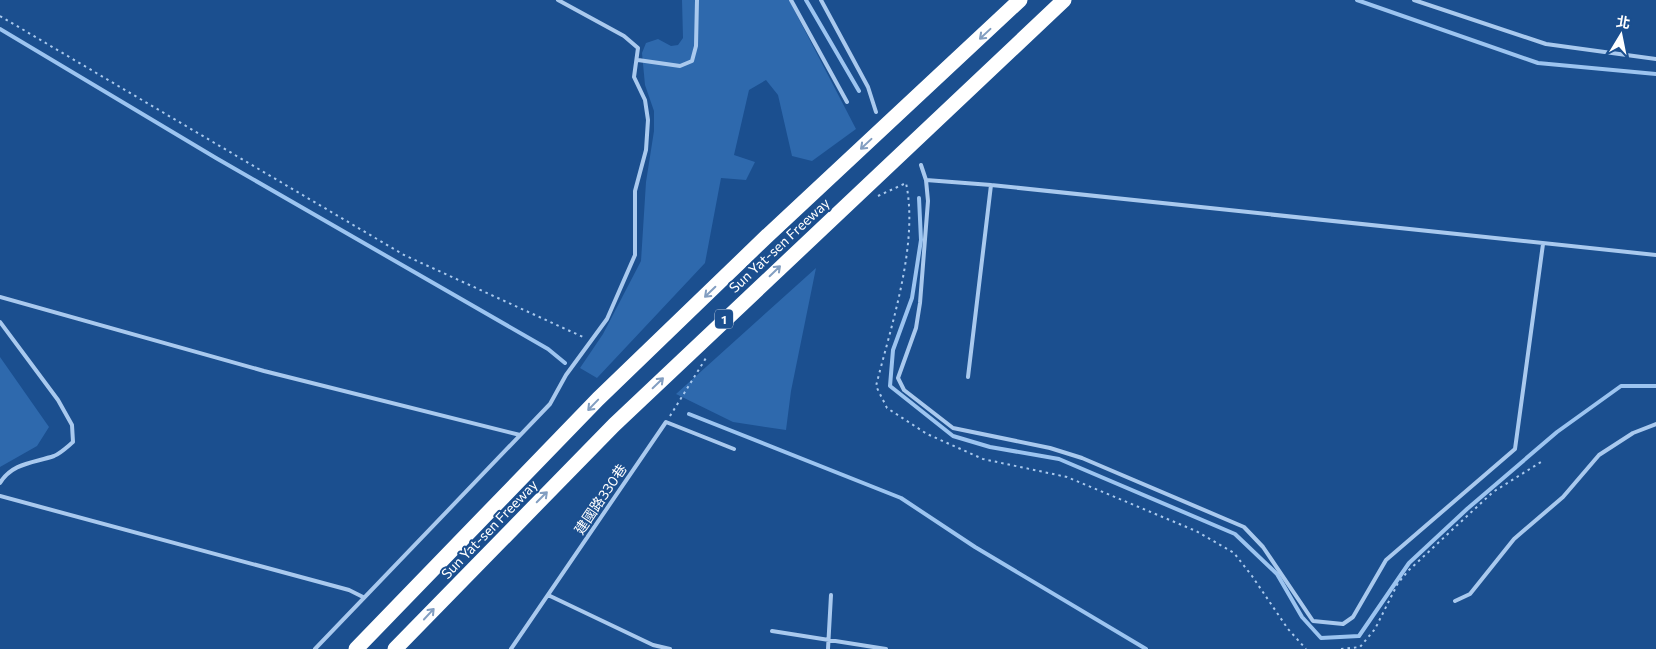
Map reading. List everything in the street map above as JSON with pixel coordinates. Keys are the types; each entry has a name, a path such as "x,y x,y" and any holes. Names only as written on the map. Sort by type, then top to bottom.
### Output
{"highway":[{"name":"Sun Yat-sen Freeway","path":"356,649 598,399 768,236 1020,0"},
{"name":"Sun Yat-sen Freeway","path":"395,649 614,424 1064,0"}],"lane":[{"path":"315,649 363,596 550,404 566,375 607,319 635,255 636,191 646,150 648,120 645,100 634,76 638,60 638,48 624,36 558,0"},
{"path":"638,60 680,66 692,61 696,46 697,0"},
{"path":"791,0 848,102"},
{"path":"821,0 868,87 876,112"},
{"path":"1414,0 1546,44 1656,59"},
{"path":"921,166 926,180 928,201 920,303 916,328 898,378 904,390 954,428 1050,448 1082,458 1244,528 1263,547 1312,621 1322,623 1344,624 1353,617 1386,560 1515,449 1543,244"},
{"path":"926,180 991,185 1656,256"},
{"path":"968,377 991,185"},
{"path":"0,297 264,371 520,435"},
{"path":"0,322 58,400 72,425 73,442 56,455 23,464 7,472 0,483"},
{"path":"666,422 734,449"},
{"name":"建國路330巷","path":"511,649 666,422"},
{"path":"1455,601 1470,594 1514,539 1563,497 1600,455 1633,433 1656,424"},
{"path":"0,496 349,590 363,596"},
{"path":"548,595 653,647 670,649"},
{"path":"828,649 831,595"},
{"path":"772,631 886,649"}],"path":[{"path":"0,16 404,254 592,341"},
{"path":"874,198 906,183 909,222 899,298 876,386 887,408 928,434 983,459 1067,477 1196,532 1234,553 1288,629 1306,649"},
{"path":"666,422 708,354"},
{"path":"1341,649 1360,647 1376,630 1398,584 1410,570 1493,492 1541,462"}],"shaded area":[{"path":"682,0 789,0 856,129 812,161 792,156 778,95 766,80 749,90 734,155 755,162 746,180 721,178 705,263 597,378 580,368 603,334 641,261 646,182 654,131 654,111 645,85 642,53 646,43 658,39 671,46 678,45 683,38"},
{"path":"816,268 791,391 786,430 733,422 676,394"},
{"path":"0,357 49,427 37,446 0,467"}],"waterway":[{"path":"806,0 859,91"},
{"path":"1357,0 1538,63 1656,74"},
{"path":"0,29 216,158 548,349 565,363"},
{"path":"919,198 921,240 912,298 893,350 890,386 953,436 990,447 1059,459 1235,534 1277,574 1302,617 1321,638 1359,636 1409,563 1467,509 1557,432 1621,386 1656,386"},
{"path":"689,414 901,498 975,547 1146,649"}]}
